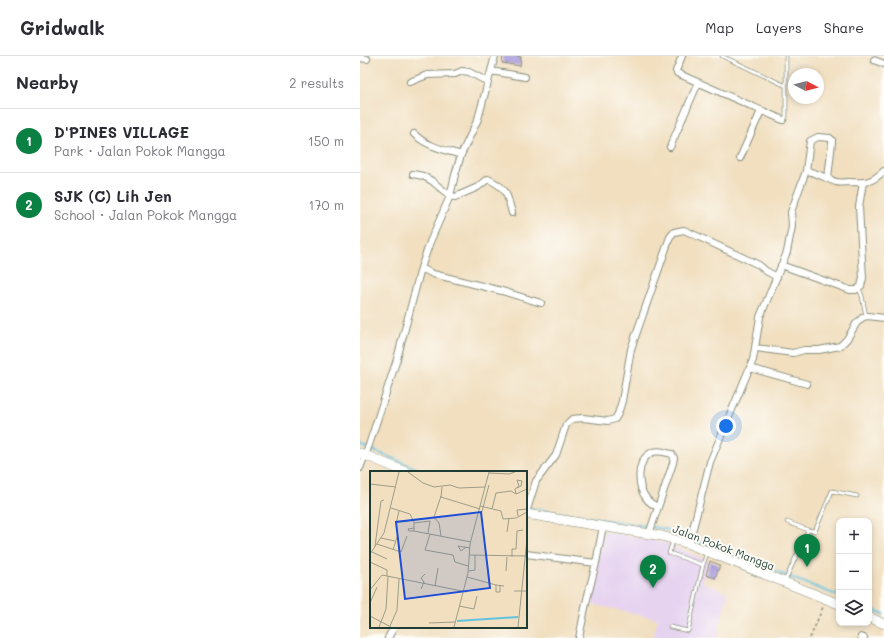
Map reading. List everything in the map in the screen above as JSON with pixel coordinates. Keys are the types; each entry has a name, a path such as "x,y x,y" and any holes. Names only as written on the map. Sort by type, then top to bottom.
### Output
{"main road":[{"path":"364,453 404,471"},
{"name":"Jalan Pokok Mangga","path":"527,512 603,526 651,529 662,536 689,543 707,552 836,603"},
{"path":"872,618 884,624"}],"street":[{"path":"360,468 364,453 369,445 396,359 421,268 430,242 450,196 461,155 478,119 495,56"},
{"path":"682,56 676,71 677,73 783,120"},
{"path":"360,58 367,59"},
{"path":"874,58 884,64"},
{"path":"410,82 427,76 455,74 462,71 469,72 488,82"},
{"path":"490,72 525,77"},
{"path":"670,147 698,83"},
{"path":"740,158 761,111"},
{"path":"414,134 419,139 429,144 461,155"},
{"path":"689,543 710,462 750,368 756,348 760,317 787,252 792,226 791,212 806,171 810,141 818,137 830,138 832,140 828,178"},
{"path":"806,171 812,171 836,182 867,182 874,179 884,171"},
{"path":"413,174 423,176 432,181 450,196 455,197 478,187 488,179 499,184 508,195 512,213"},
{"path":"782,265 850,290 856,290 861,286 863,278 859,206 863,182"},
{"path":"527,509 536,481 556,456 566,425 572,419 583,418 608,421 614,419 618,414 622,401 631,349 670,237 674,232 684,230 759,265 777,277"},
{"path":"421,268 433,274 502,291 541,303"},
{"path":"756,348 793,353 804,350 819,350 840,346 863,317 868,316 884,318"},
{"path":"750,368 807,384"},
{"path":"651,529 674,458 672,454 657,451 651,452 645,458 639,469 642,489 646,498 651,504 658,507"},
{"path":"579,638 603,526"},
{"path":"527,554 596,563"},
{"path":"388,638 393,628"}],"lane":[{"path":"722,56 786,86"},
{"path":"783,120 786,116 786,56"},
{"path":"858,288 862,296 866,316"},
{"path":"787,522 815,531 832,491 857,496"},
{"path":"785,583 808,530"},
{"path":"674,539 669,553 703,565"},
{"path":"670,627 688,631 707,552"}],"path":[{"path":"810,638 826,599"}],"shaded area":[{"path":"604,531 665,543 709,561 702,582 728,593 717,638 653,638 658,619 587,603"}],"building":[{"path":"503,56 521,57 520,66 502,63"},
{"path":"710,561 720,565 715,578 706,575"}],"waterway":[{"path":"360,445 423,471"},
{"path":"528,508 665,529 836,595"},
{"path":"872,609 884,614"}],"place":[{"name":"D'PINES VILLAGE","path":"807,567"},
{"name":"SJK (C) Lih Jen","path":"653,588"}]}
